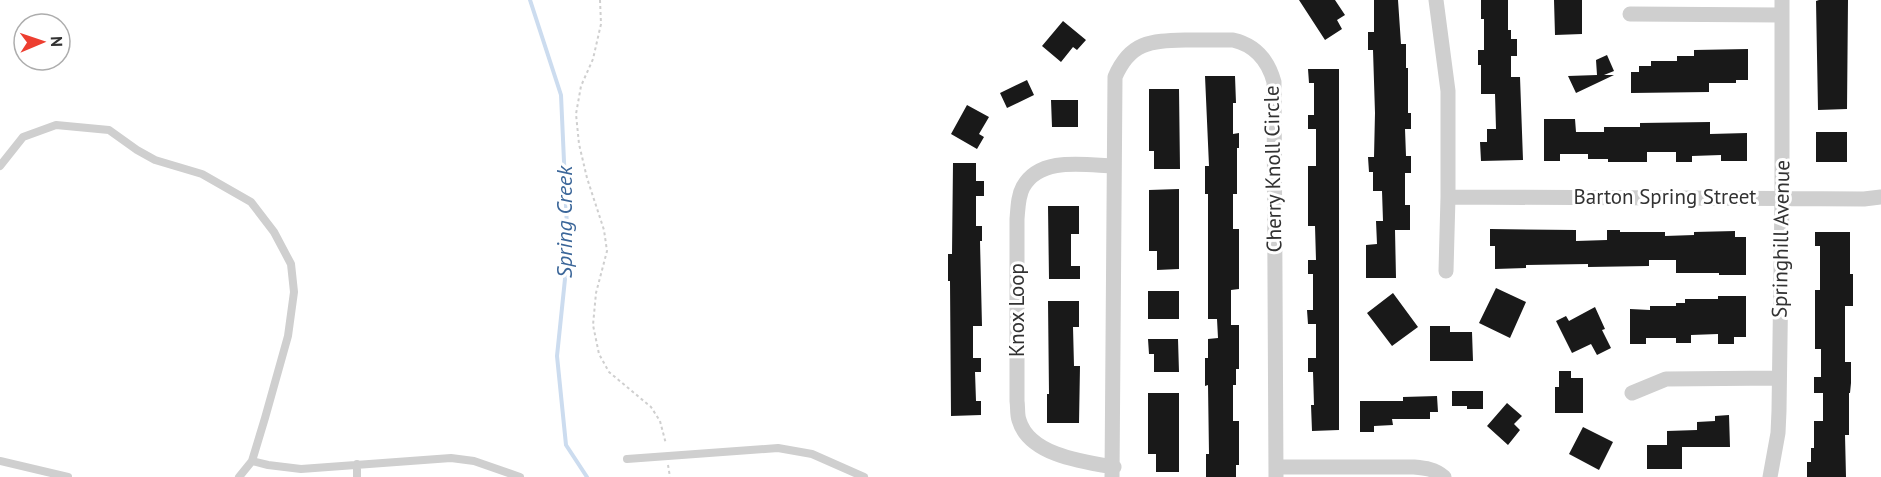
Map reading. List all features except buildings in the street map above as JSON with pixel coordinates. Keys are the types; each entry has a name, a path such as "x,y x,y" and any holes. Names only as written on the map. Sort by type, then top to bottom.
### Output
{"street":[{"path":"1436,0 1448,91 1446,272"},
{"path":"1630,14 1782,7"},
{"name":"Springhill Avenue","path":"1770,477 1778,433 1782,7"},
{"name":"Cherry Knoll Circle","path":"1113,472 1115,77 1127,56 1140,46 1155,41 1233,39 1245,42 1263,57 1274,82 1276,472 1414,467 1439,472 1444,477"},
{"name":"Knox Loop","path":"1113,472 1043,448 1027,435 1019,420 1017,401 1017,219 1018,201 1024,186 1038,172 1049,167 1065,165 1114,166"},
{"name":"Barton Spring Street","path":"1448,197 1864,199 1881,197"},
{"path":"1632,393 1666,379 1779,378"}],"lane":[{"path":"0,166 23,137 56,125 109,130 154,160 202,174 251,202 274,232 291,264 294,292 288,336 252,461 239,477"},
{"path":"627,459 778,448 812,453 864,477"},
{"path":"252,461 301,469 451,458 474,460 520,477"},
{"path":"0,462 68,477"},
{"path":"357,464 357,477"}],"path":[{"path":"600,0 601,24 593,59 581,86 576,114 581,156 604,230 607,251 596,293 593,325 599,354 609,372 651,407 660,421 666,441 670,477"}],"waterway":[{"name":"Spring Creek","path":"530,0 561,95 568,250 557,356 566,445 587,477"}]}
